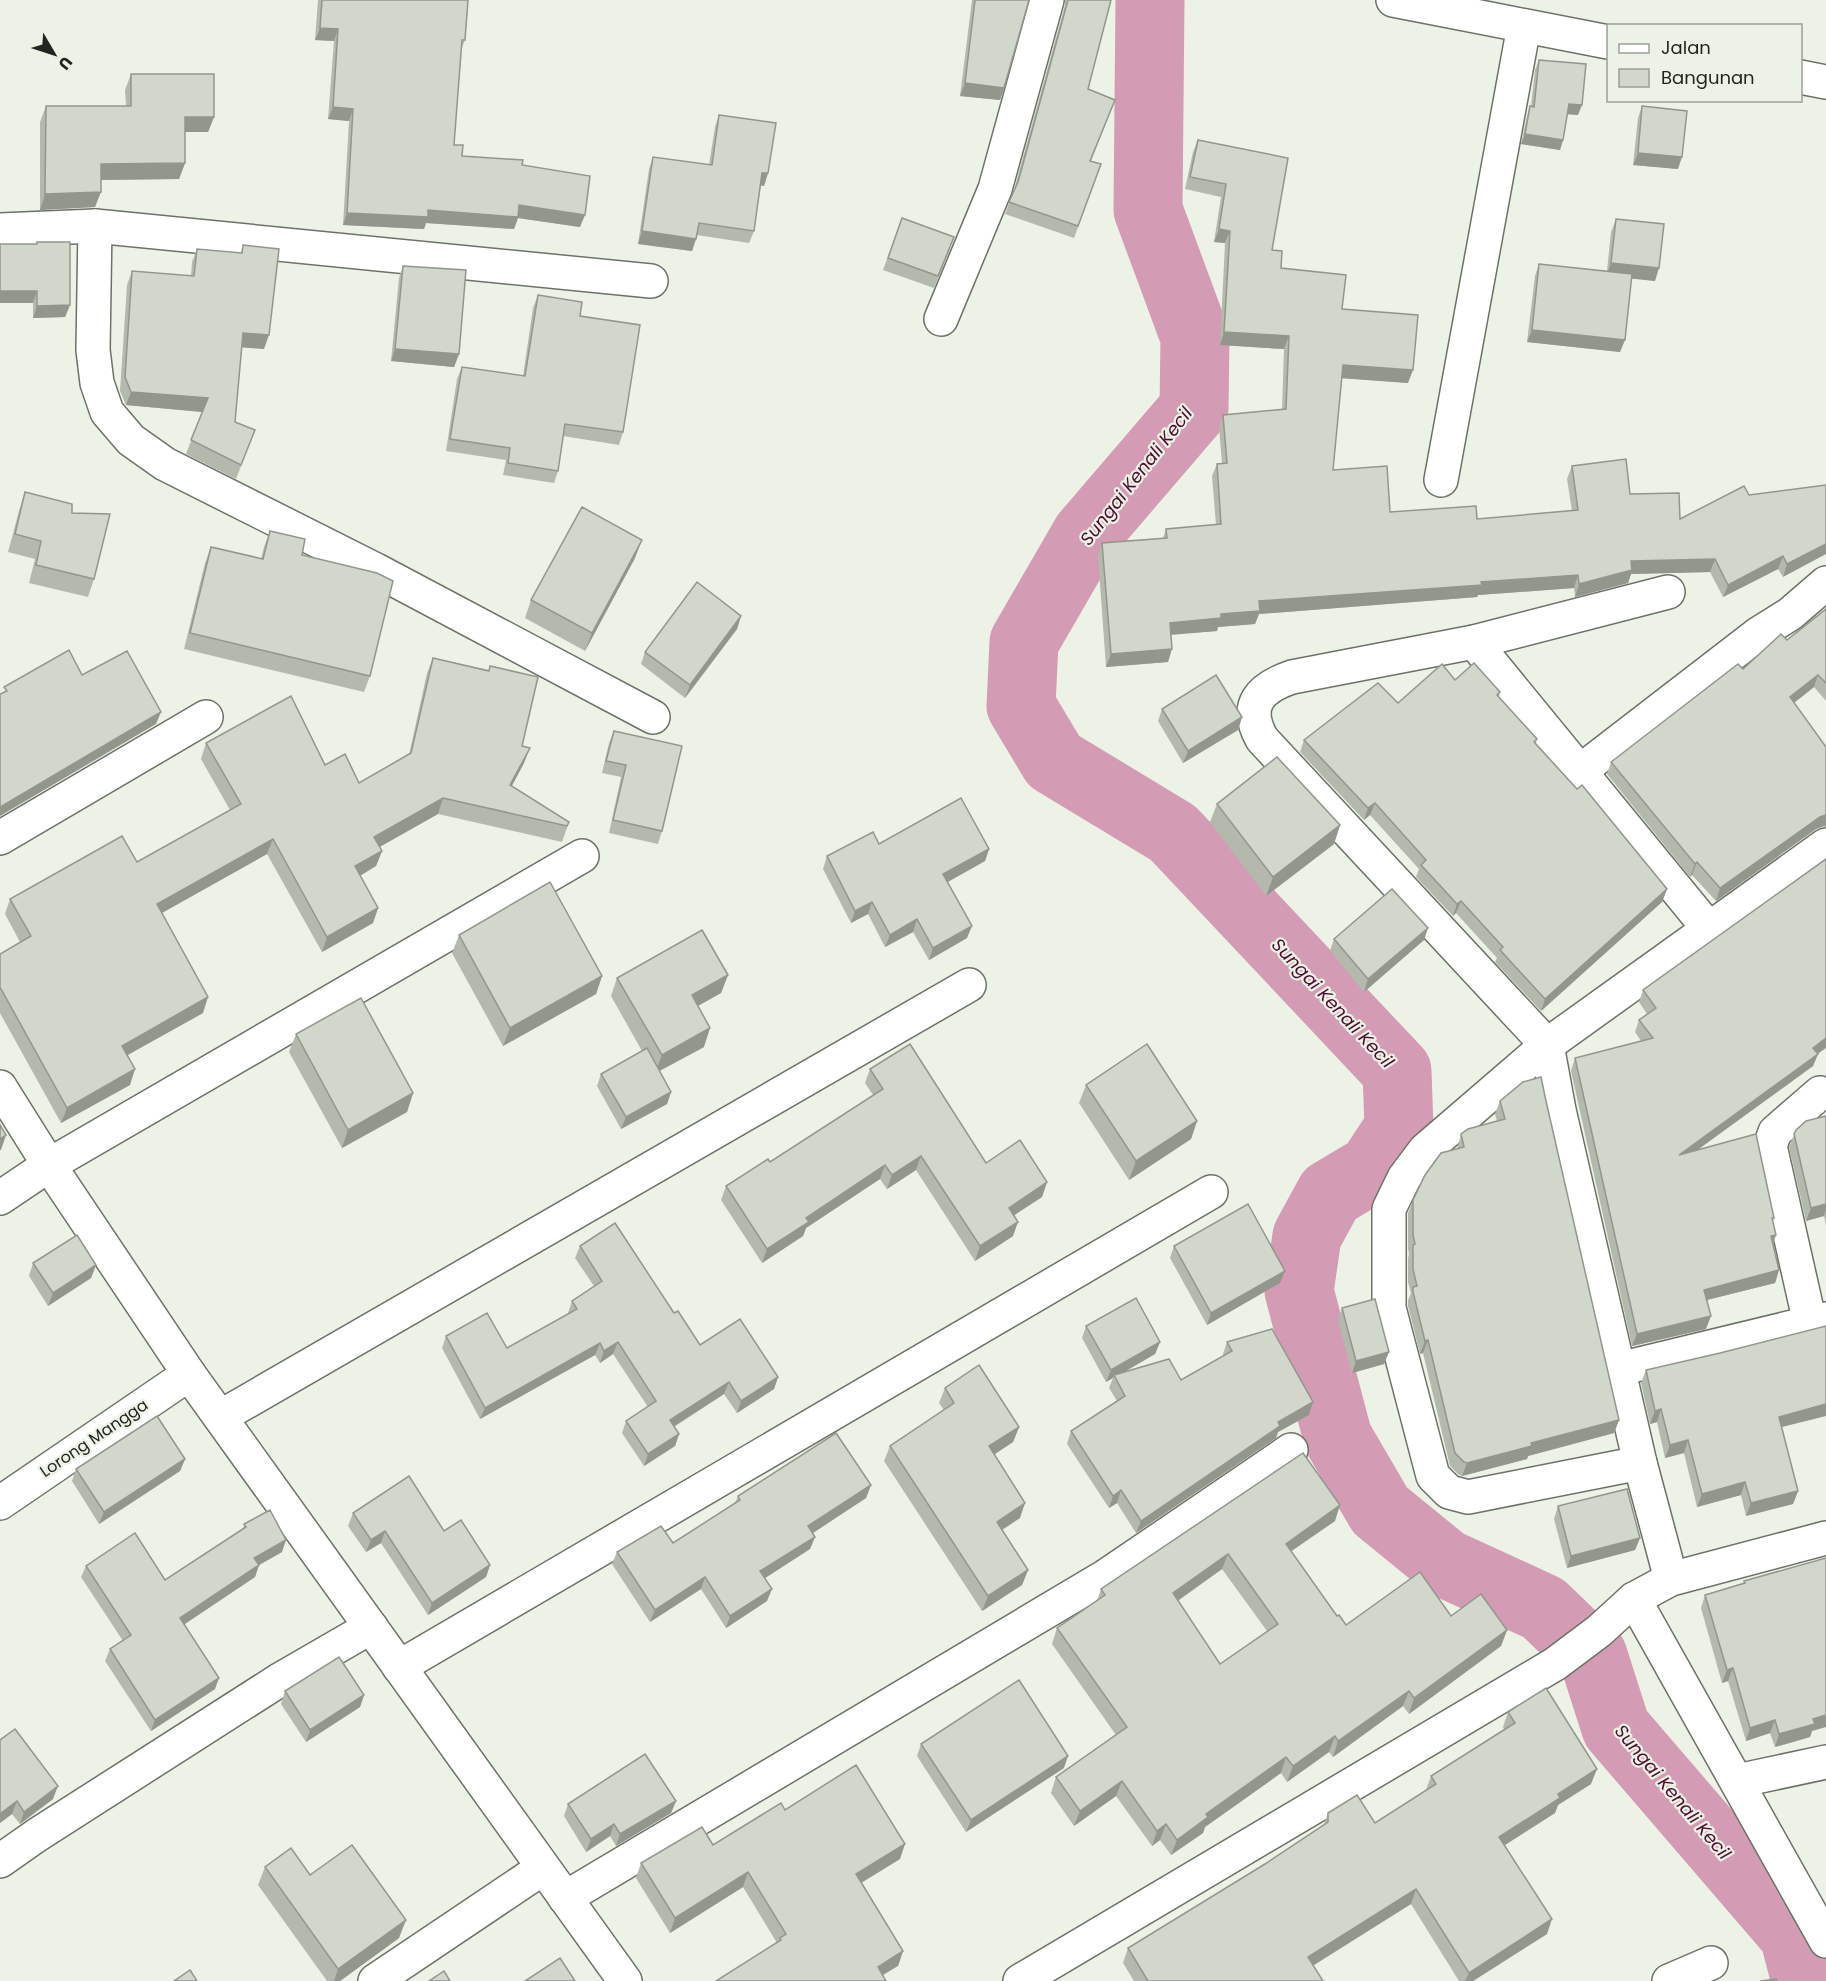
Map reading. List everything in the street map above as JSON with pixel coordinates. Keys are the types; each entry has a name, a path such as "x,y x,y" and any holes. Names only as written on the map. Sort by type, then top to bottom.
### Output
{"street":[{"path":"942,319 995,189 1047,0"},
{"path":"1393,0 1607,42"},
{"path":"1441,480 1524,26"},
{"path":"1802,77 1826,82"},
{"path":"0,230 95,226 651,281"},
{"path":"95,226 93,350 97,383 107,412 130,440 165,464 376,570 653,717"},
{"path":"1579,772 1758,634 1790,614 1826,583"},
{"path":"1668,592 1473,642 1292,677 1276,683 1262,693 1257,700 1253,717 1254,725 1262,739 1547,1045 1559,1110 1640,1462 1671,1579"},
{"path":"1473,642 1709,929"},
{"path":"0,838 206,717"},
{"path":"1640,1462 1468,1497 1449,1492 1433,1476 1389,1308 1389,1209 1404,1178 1425,1150 1547,1045 1826,845"},
{"path":"0,1198 49,1165 582,856"},
{"path":"220,1417 969,985"},
{"path":"0,1087 49,1165 189,1374 625,1981"},
{"path":"1619,1370 1818,1321 1770,1146 1775,1132 1824,1087"},
{"path":"399,1667 1211,1192"},
{"name":"Lorong Mangga","path":"0,1503 189,1374"},
{"path":"565,1898 1107,1576 1292,1450"},
{"path":"1020,1981 1555,1664 1599,1631 1635,1599 1671,1579 1826,1538"},
{"path":"1635,1599 1826,1941"},
{"path":"0,1861 281,1678 371,1627"},
{"path":"1737,1781 1826,1762"},
{"path":"375,1981 543,1868"},
{"path":"1669,1981 1711,1963"}],"building":[{"path":"322,0 468,0 465,40 462,40 454,145 463,145 462,156 523,160 522,165 590,176 585,215 519,205 518,217 428,210 428,217 347,213 353,109 333,107 338,29 320,28"},
{"path":"975,0 1029,0 1004,88 965,83"},
{"path":"1068,0 1111,0 1088,89 1115,100 1090,161 1101,164 1078,226 1009,202 1018,182"},
{"path":"1539,60 1586,64 1582,105 1569,104 1563,140 1525,134 1530,106 1534,107"},
{"path":"131,74 214,74 214,117 185,117 185,163 101,164 101,192 45,194 46,106 131,106"},
{"path":"1642,106 1687,111 1682,157 1638,153"},
{"path":"719,115 776,123 768,173 762,173 754,231 699,223 696,239 642,231 653,157 712,165"},
{"path":"1198,140 1288,158 1272,250 1282,251 1281,268 1346,275 1342,309 1418,315 1413,370 1343,365 1333,470 1387,466 1390,512 1476,506 1477,519 1578,510 1572,466 1626,459 1630,494 1679,493 1680,519 1744,486 1749,495 1826,485 1826,544 1787,564 1783,556 1728,585 1715,559 1631,561 1632,570 1579,584 1578,575 1481,582 1482,585 1259,601 1260,611 1221,614 1221,618 1170,623 1172,649 1111,654 1102,543 1167,538 1166,529 1221,524 1217,464 1227,463 1223,415 1286,409 1289,336 1224,332 1230,231 1219,229 1226,184 1190,177"},
{"path":"902,218 954,237 938,276 888,258"},
{"path":"1616,219 1664,224 1659,268 1611,263"},
{"path":"37,242 70,242 70,305 37,306 37,291 0,291 0,244 37,244"},
{"path":"243,245 279,249 269,335 243,333 235,422 255,430 241,465 191,440 208,398 131,392 125,377 132,271 194,276 197,249 242,253"},
{"path":"1539,264 1632,274 1625,340 1532,330"},
{"path":"403,266 466,270 459,354 395,349"},
{"path":"538,295 582,302 580,316 640,325 623,432 565,424 558,471 508,463 510,448 450,439 462,367 525,376"},
{"path":"25,492 72,504 72,513 110,514 94,579 36,565 41,541 15,534"},
{"path":"582,507 642,540 592,633 531,600"},
{"path":"270,531 305,539 302,555 377,573 393,581 370,676 190,633 211,547 263,559"},
{"path":"697,582 741,616 690,685 645,652"},
{"path":"1826,609 1826,683 1818,675 1790,697 1826,747 1826,815 1720,888 1697,862 1695,864 1611,762 1738,664 1743,669 1781,634 1787,640"},
{"path":"69,650 82,675 127,651 161,712 0,807 0,694 7,691 4,687"},
{"path":"433,658 489,671 490,666 538,677 522,746 530,748 510,785 569,822 567,826 443,798 374,837 382,851 355,866 378,908 327,937 273,839 157,904 208,997 122,1046 135,1069 67,1108 0,989 0,954 31,936 10,899 122,836 137,862 241,804 206,743 291,696 325,765 345,754 359,783 411,753"},
{"path":"1474,663 1500,692 1497,695 1537,739 1534,742 1577,789 1582,785 1667,889 1545,999 1500,950 1503,947 1461,901 1457,904 1421,865 1426,860 1375,803 1368,808 1304,740 1378,683 1398,703 1442,664 1455,680"},
{"path":"1216,675 1242,717 1188,751 1162,709"},
{"path":"614,731 682,746 662,831 613,820 626,765 606,761"},
{"path":"1277,757 1340,825 1273,877 1217,804"},
{"path":"961,798 989,849 943,874 972,926 933,948 917,919 890,935 872,902 855,911 827,856 873,832 879,844"},
{"path":"1826,859 1826,1038 1813,1048 1818,1054 1679,1155 1756,1134 1774,1218 1772,1218 1776,1235 1771,1236 1779,1270 1704,1290 1711,1316 1637,1334 1575,1058 1653,1038 1639,1020 1656,1008 1643,990"},
{"path":"550,882 602,976 510,1028 459,935"},
{"path":"1392,889 1428,928 1368,979 1334,939"},
{"path":"702,930 728,975 692,995 710,1028 662,1055 617,978"},
{"path":"361,998 413,1093 348,1130 296,1034"},
{"path":"910,1044 986,1163 1020,1140 1047,1182 1009,1208 1018,1222 980,1246 921,1156 892,1175 885,1165 806,1218 809,1222 767,1249 726,1186 768,1159 770,1162 883,1089 870,1069"},
{"path":"1147,1044 1197,1121 1136,1161 1086,1085"},
{"path":"647,1048 671,1092 626,1117 601,1074"},
{"path":"1541,1077 1619,1420 1531,1443 1532,1446 1467,1463 1455,1453 1428,1340 1425,1341 1413,1292 1413,1287 1417,1286 1413,1269 1413,1245 1415,1244 1413,1200 1425,1175 1441,1153 1464,1147 1461,1134 1468,1129 1505,1119 1500,1101 1523,1082"},
{"path":"1826,1116 1826,1204 1811,1208 1794,1134 1806,1121"},
{"path":"0,1125 6,1135 0,1139"},
{"path":"1248,1204 1285,1271 1211,1313 1174,1246"},
{"path":"615,1223 674,1313 678,1311 700,1345 740,1319 778,1377 741,1401 729,1382 670,1420 679,1434 648,1454 626,1421 656,1401 618,1342 604,1351 600,1343 485,1408 446,1336 487,1313 507,1348 577,1309 572,1301 602,1281 580,1246"},
{"path":"77,1235 96,1265 53,1293 33,1263"},
{"path":"1136,1298 1160,1342 1111,1370 1086,1326"},
{"path":"1375,1299 1389,1352 1356,1361 1342,1308"},
{"path":"1826,1326 1826,1404 1779,1417 1798,1491 1751,1503 1745,1482 1702,1494 1688,1440 1670,1445 1661,1409 1655,1411 1646,1370"},
{"path":"1272,1329 1313,1402 1278,1422 1280,1426 1141,1521 1121,1490 1113,1496 1071,1431 1125,1396 1114,1375 1169,1359 1181,1380 1232,1351 1227,1342"},
{"path":"979,1365 1019,1427 989,1446 1025,1503 997,1522 1028,1570 988,1596 890,1446 954,1403 945,1388"},
{"path":"157,1416 185,1459 104,1512 76,1469"},
{"path":"836,1433 871,1485 808,1526 815,1537 760,1571 772,1589 730,1616 705,1577 655,1610 617,1552 661,1526 673,1543 740,1500 738,1496"},
{"path":"1303,1453 1340,1505 1286,1544 1337,1616 1339,1615 1346,1625 1420,1572 1451,1616 1481,1594 1507,1630 1414,1698 1409,1691 1338,1741 1335,1736 1293,1766 1286,1757 1206,1814 1208,1817 1177,1840 1166,1824 1157,1831 1122,1781 1080,1811 1056,1777 1127,1727 1057,1628 1105,1595 1101,1589","holes":["1228,1554 1278,1624 1220,1664 1173,1593"]},
{"path":"409,1476 444,1531 461,1520 490,1565 432,1603 385,1531 371,1540 353,1513"},
{"path":"1627,1489 1640,1538 1571,1556 1558,1506"},
{"path":"270,1510 286,1540 254,1558 259,1565 180,1618 219,1678 155,1720 110,1649 131,1635 86,1566 135,1533 165,1580 246,1527 244,1524"},
{"path":"1826,1558 1826,1715 1813,1719 1815,1724 1779,1734 1775,1720 1750,1728 1733,1668 1727,1670 1705,1595 1745,1583 1744,1581"},
{"path":"339,1657 364,1695 310,1730 285,1691"},
{"path":"1019,1680 1068,1756 971,1820 921,1744"},
{"path":"1546,1688 1597,1769 1558,1794 1560,1798 1499,1837 1552,1919 1469,1973 1416,1889 1308,1957 1323,1981 1148,1981 1128,1948 1265,1864 1328,1822 1328,1813 1357,1795 1375,1823 1436,1784 1431,1776 1515,1723 1508,1712"},
{"path":"15,1729 58,1786 24,1812 17,1801 0,1814 0,1740"},
{"path":"645,1754 676,1801 620,1834 614,1824 591,1839 568,1804"},
{"path":"856,1765 905,1844 856,1874 903,1951 878,1967 886,1981 716,1981 781,1940 780,1938 786,1934 748,1872 675,1918 641,1863 702,1827 713,1845 781,1803 785,1810"},
{"path":"352,1845 406,1920 338,1969 265,1867 291,1848 310,1875"},
{"path":"560,1958 575,1981 525,1981"},
{"path":"190,1970 197,1981 174,1981"},
{"path":"444,1971 450,1981 429,1981"}],"waterway":[{"name":"Sungai Kenali Kecil","path":"1150,0 1148,210 1195,337 1194,409 1086,535 1024,642 1021,706 1054,761 1173,833 1397,1071 1399,1128 1372,1169 1330,1194 1307,1236 1299,1291 1338,1438 1380,1510 1445,1563 1543,1608 1593,1656 1616,1728 1794,1935 1806,1981"}]}
